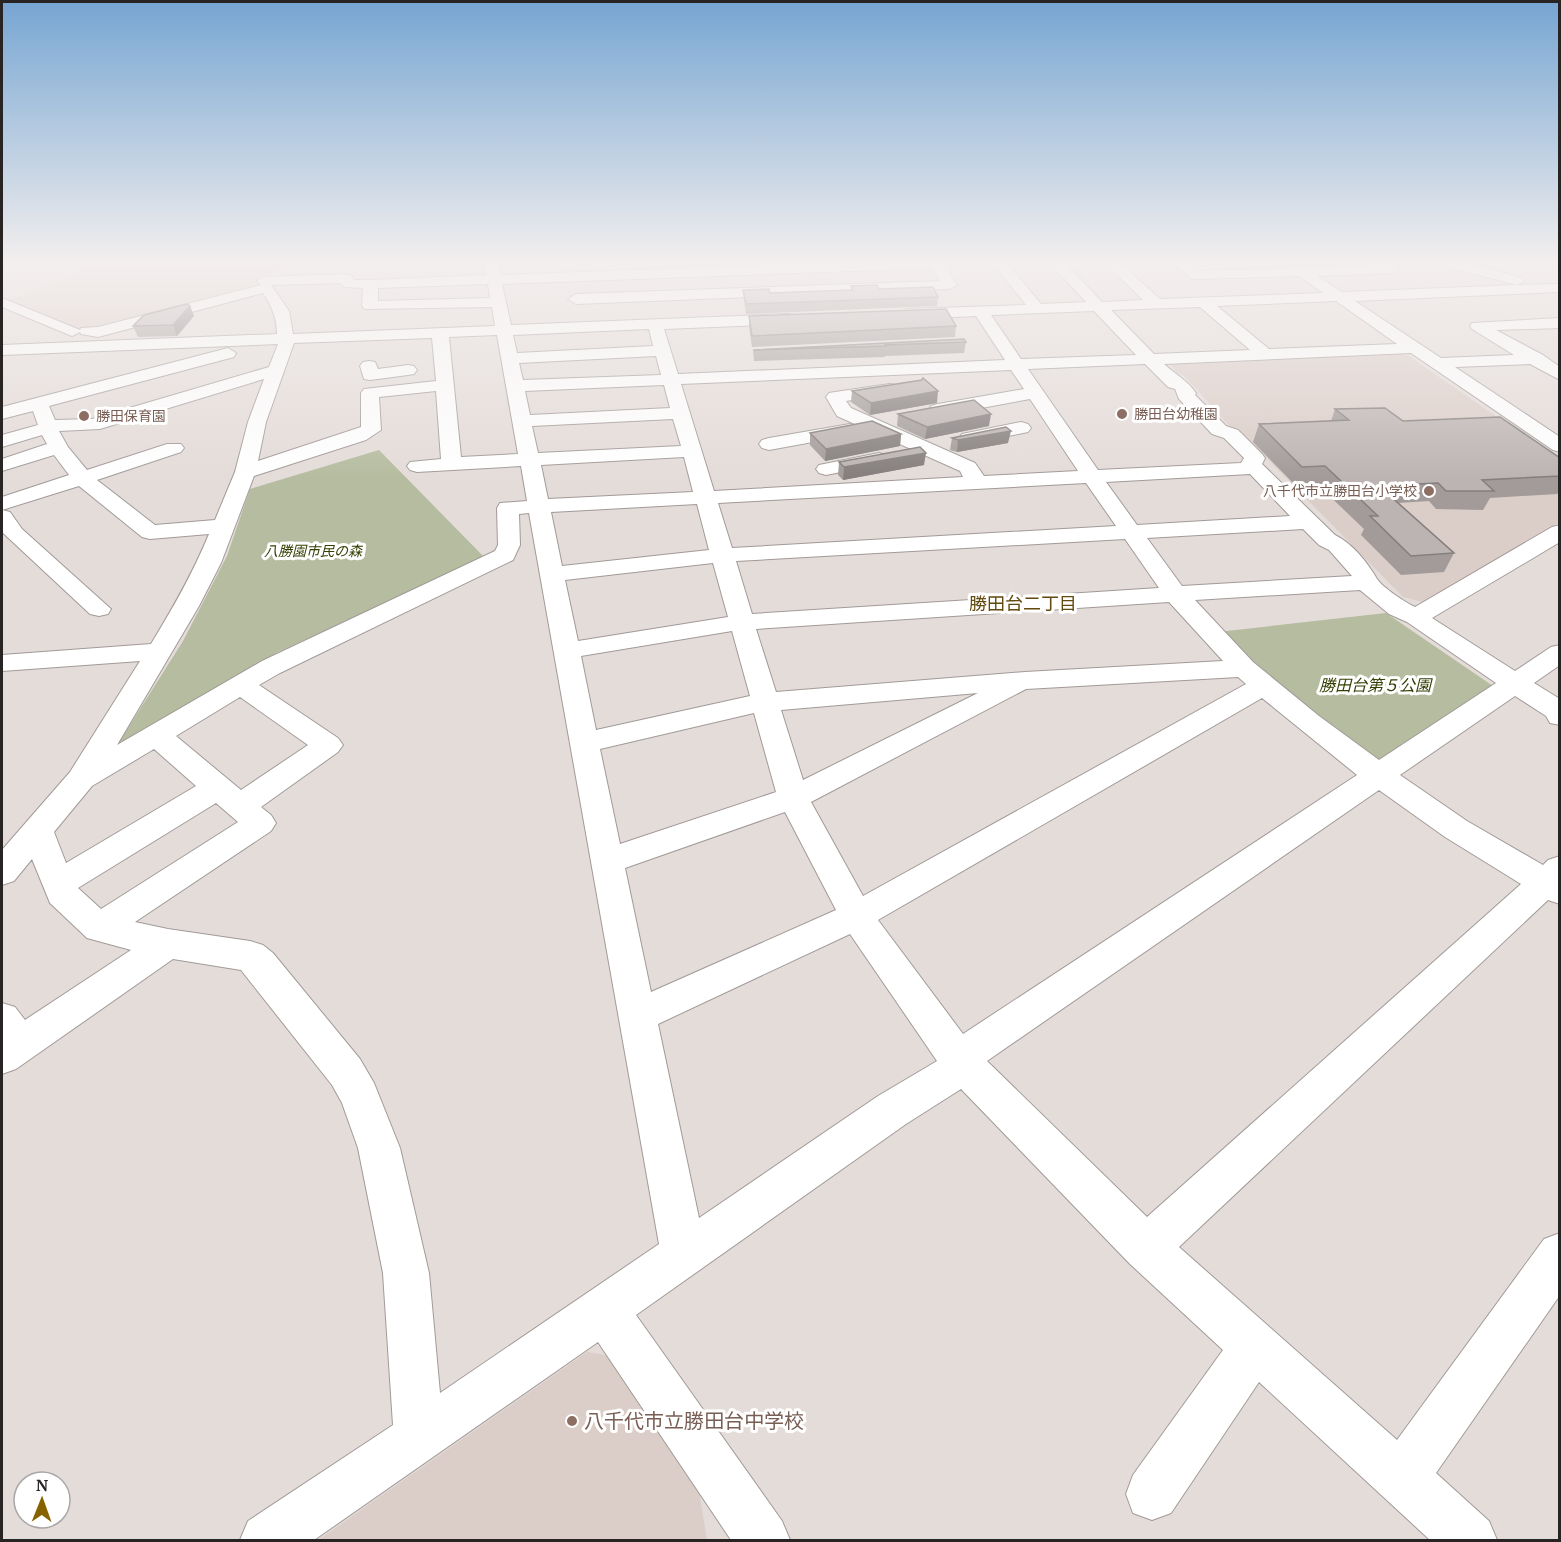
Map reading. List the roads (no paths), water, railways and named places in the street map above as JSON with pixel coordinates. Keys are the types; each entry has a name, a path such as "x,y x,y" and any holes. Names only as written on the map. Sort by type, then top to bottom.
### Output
{"street":[{"path":"2,350 61,334"},
{"path":"2,872 81,779 187,606 209,563 245,472 257,422 277,370 286,334"},
{"path":"2,350 390,334"},
{"path":"440,334 452,464"},
{"path":"505,334 684,1255"},
{"path":"607,334 664,351"},
{"path":"515,386 664,351 752,334"},
{"path":"995,334 1175,594 1253,677 1378,775 1456,830 1555,881 1146,1248"},
{"path":"1126,334 1174,383 1181,385 1187,393 1185,395 1219,430 1231,434 1247,450 1254,458 1251,463 1255,468 1308,522 1327,540 1336,545 1364,574 1366,582 1398,609 1416,617 1556,710 1560,716"},
{"path":"1240,334 1264,354"},
{"path":"1394,334 1560,446"},
{"path":"1492,334 1560,375"},
{"path":"2,412 256,346 264,339"},
{"path":"46,348 63,366"},
{"path":"510,358 664,351 882,364 1015,364 1415,348"},
{"path":"664,351 793,798 856,916 962,1062 1049,1153 1146,1248 1470,1540"},
{"path":"218,356 245,380"},
{"path":"1438,363 1560,358"},
{"path":"369,366 370,375 443,365"},
{"path":"2,441 57,425 93,425 277,370"},
{"path":"921,384 835,397 843,412 968,466 977,483"},
{"path":"245,472 359,436 371,430 370,393 445,385"},
{"path":"923,413 1035,393"},
{"path":"39,402 46,428 56,448 81,477 150,532 223,526"},
{"path":"522,421 682,413"},
{"path":"769,444 900,417"},
{"path":"826,469 1021,428"},
{"path":"2,465 56,448"},
{"path":"2,504 174,448"},
{"path":"417,466 693,451"},
{"path":"81,779 271,667 506,555 509,545 508,508 1255,468"},
{"path":"552,574 723,555 1308,522"},
{"path":"6,530 99,609"},
{"path":"1416,617 1560,532"},
{"path":"568,650 741,622 1366,582"},
{"path":"2,663 66,660 160,651"},
{"path":"267,1540 419,1438 1378,775 1560,653"},
{"path":"586,742 764,702 1025,681 1253,677"},
{"path":"637,1016 856,916 1253,677"},
{"path":"608,861 793,798 1025,681"},
{"path":"58,884 328,746 240,685"},
{"path":"99,928 260,823 156,735"},
{"path":"37,830 62,894 99,928 168,944 250,956 260,964 346,1072 360,1096 379,1148 406,1273 419,1438"},
{"path":"8,1040 168,944"},
{"path":"1401,1478 1560,1255"},
{"path":"604,1309 763,1540"},
{"path":"1152,1494 1255,1346"}],"place":[{"name":"勝田台幼稚園","path":"1122,414"},
{"name":"勝田保育園","path":"84,416"},
{"name":"八千代市立勝田台小学校","path":"1429,491"},
{"name":"八千代市立勝田台中学校","path":"572,1421"}],"district":[{"name":"勝田台二丁目","path":"1023,604"}],"park label":[{"name":"八勝園市民の森","path":"313,551"},
{"name":"勝田台第５公園","path":"1375,685"}]}
